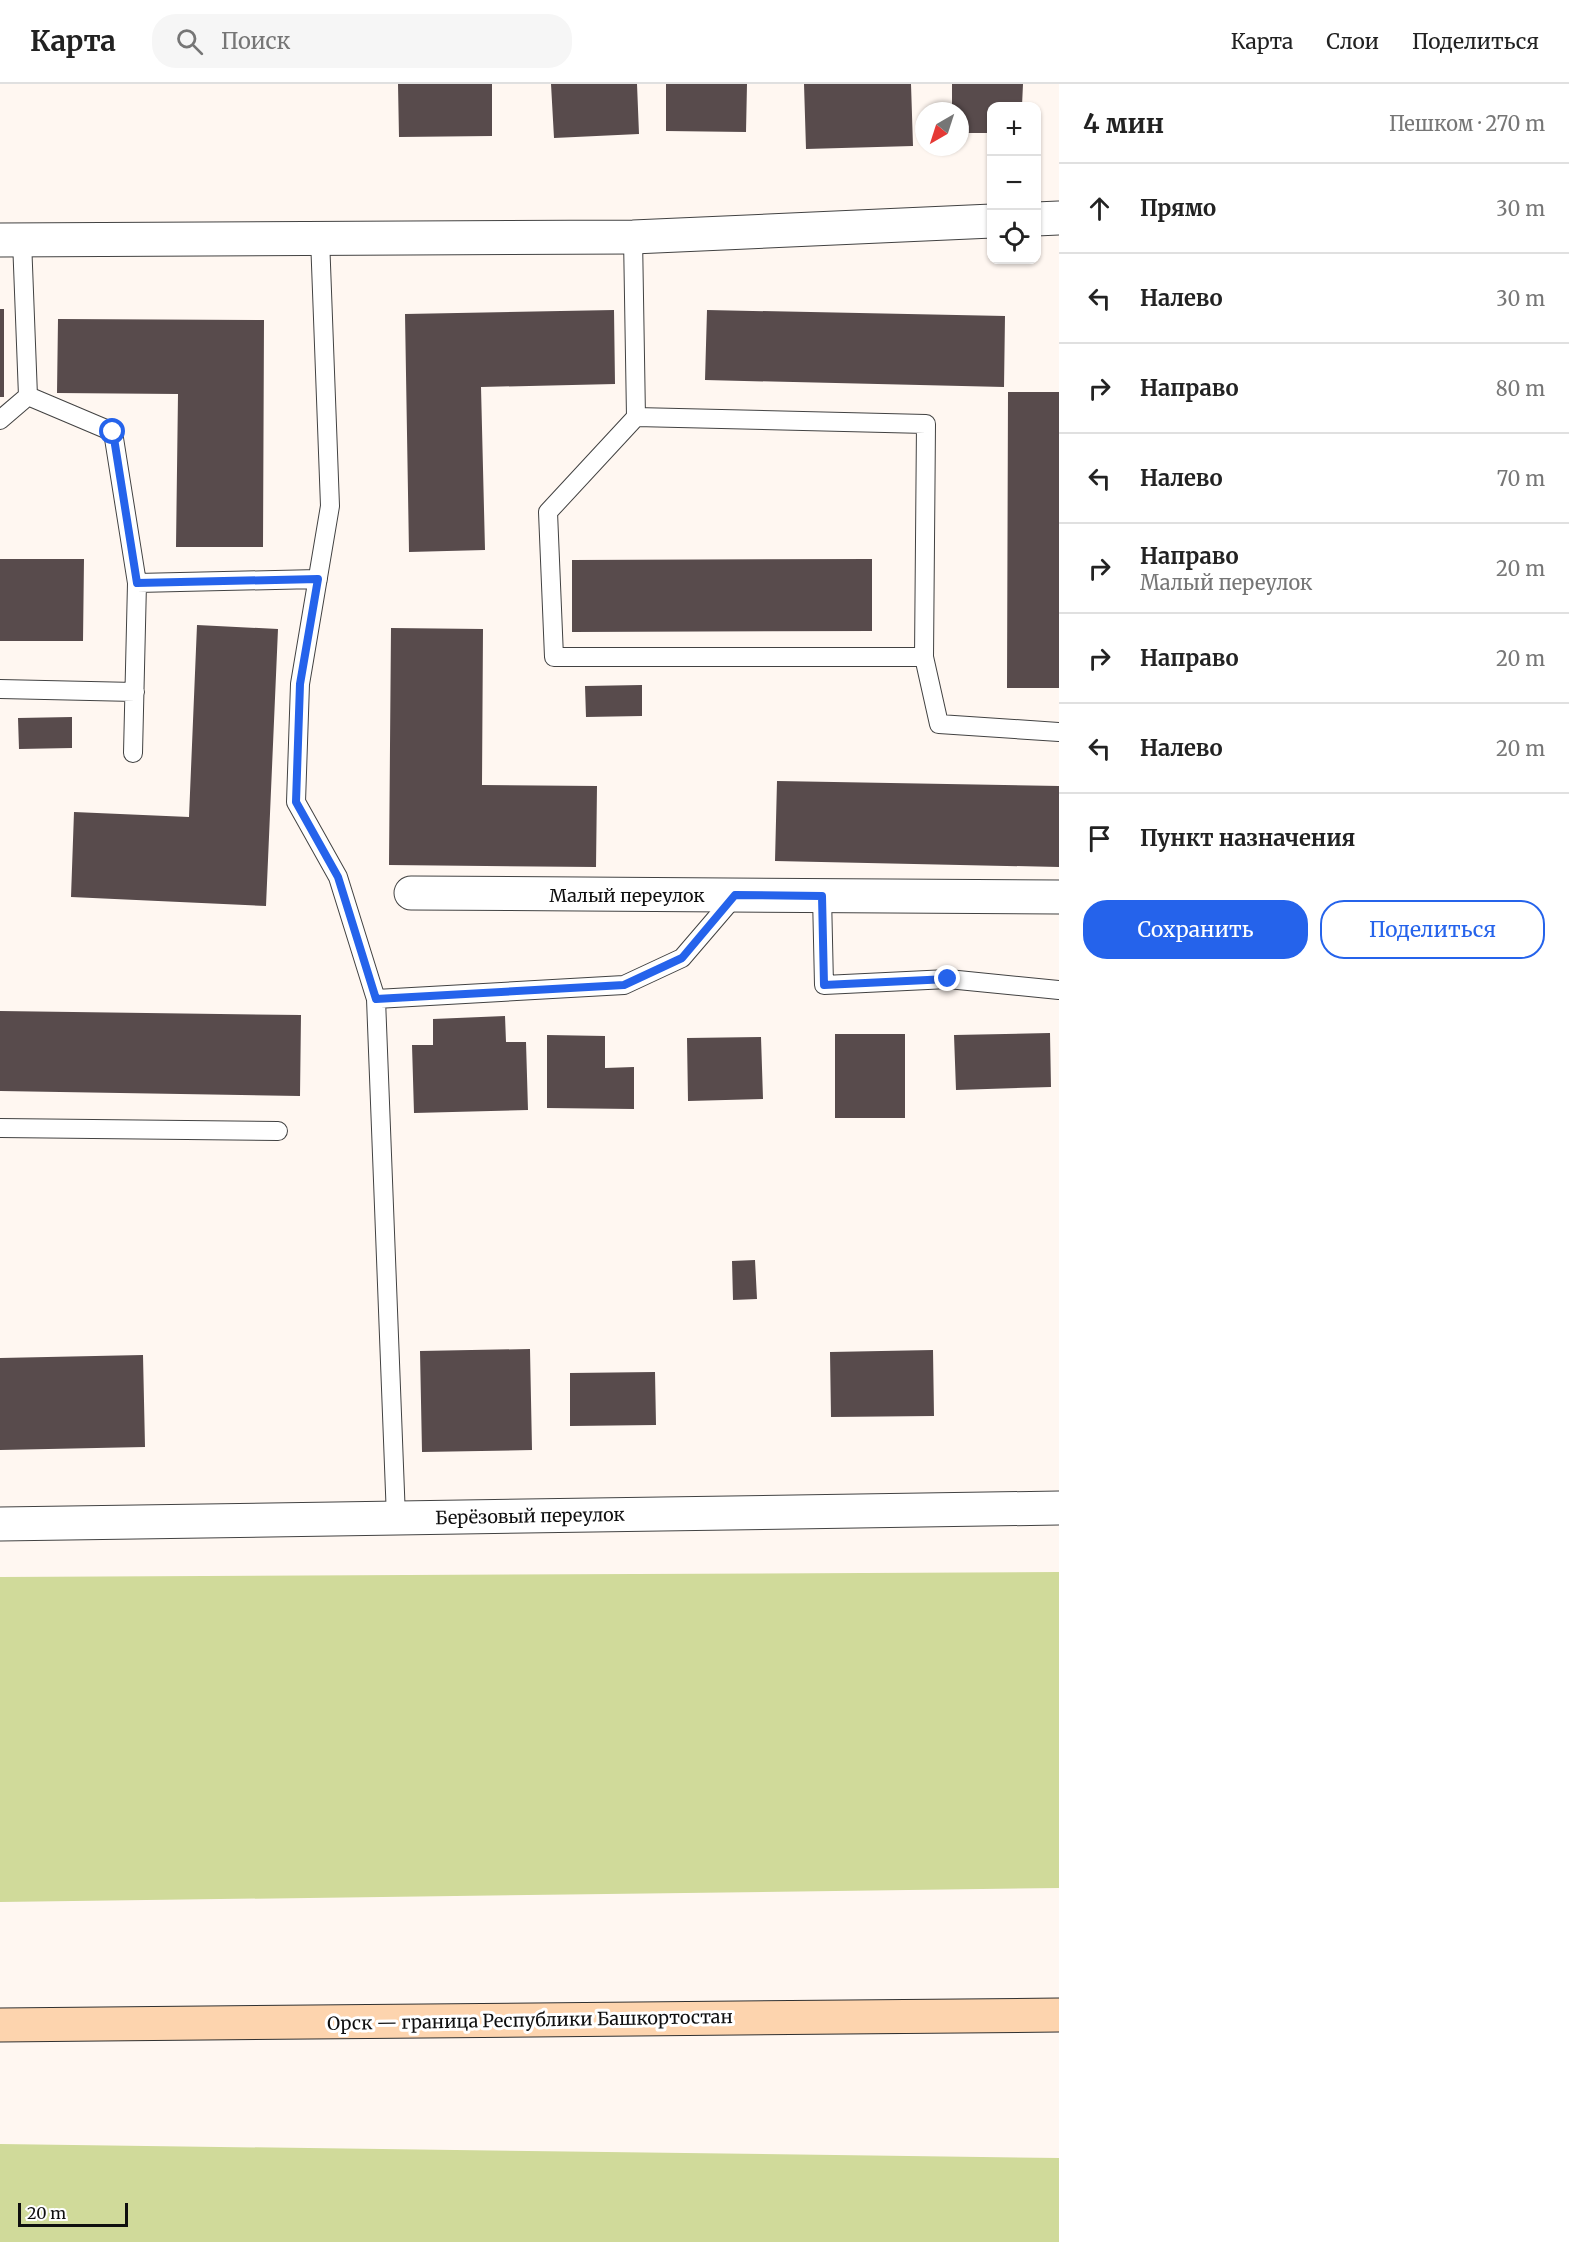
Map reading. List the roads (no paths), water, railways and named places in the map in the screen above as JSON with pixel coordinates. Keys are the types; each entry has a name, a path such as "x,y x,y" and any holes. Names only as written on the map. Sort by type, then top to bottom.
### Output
{"main road":[{"name":"Орск — граница Республики Башкортостан","path":"0,2025 1059,2015"}],"street":[{"path":"1041,219 1059,218"},
{"path":"11,240 633,237 987,221"},
{"name":"Малый переулок","path":"411,893 1059,897"},
{"name":"Берёзовый переулок","path":"0,1524 1059,1508"}],"lane":[{"path":"633,237 636,417 548,512 554,657 924,657"},
{"path":"320,238 330,507 300,684 296,802 338,877 376,999 396,1518"},
{"path":"11,240 28,396"},
{"path":"0,420 28,396"},
{"path":"28,396 113,432 137,583 134,753"},
{"path":"636,417 926,424 924,657 939,724 1059,732"},
{"path":"137,583 318,579"},
{"path":"0,689 135,692"},
{"path":"376,999 624,985 682,958 735,895"},
{"path":"822,896 824,985 948,979 1059,990"},
{"path":"0,1128 278,1131"}]}
